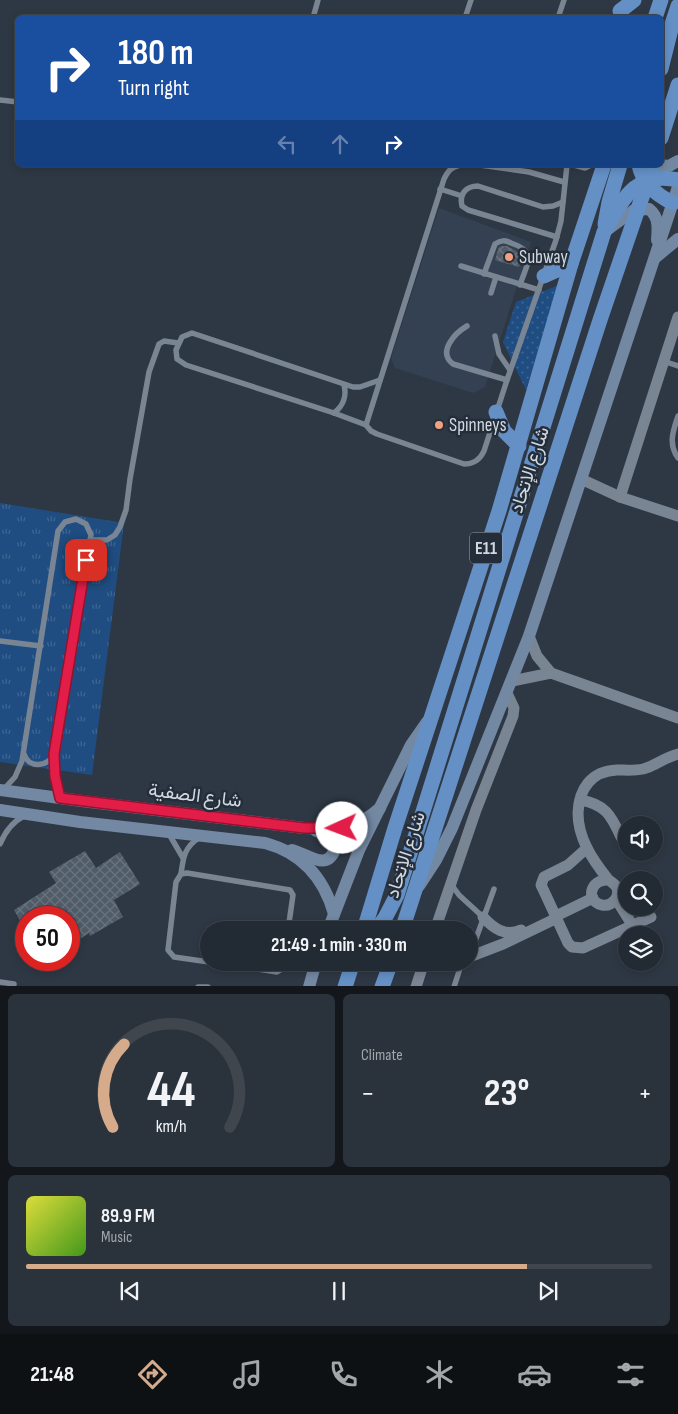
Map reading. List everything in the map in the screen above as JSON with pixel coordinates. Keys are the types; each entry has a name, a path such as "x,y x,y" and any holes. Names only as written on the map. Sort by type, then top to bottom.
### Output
{"highway":[{"path":"620,9 634,0"},
{"path":"656,15 661,0"},
{"path":"664,56 678,6"},
{"path":"664,129 678,85"},
{"name":"شارع الإتحاد","path":"367,921 430,718 519,446 571,264 603,167"},
{"path":"383,921 397,895 604,232 609,202 619,167"},
{"path":"640,167 645,182 654,192 675,204"},
{"name":"شارع الإتحاد","path":"405,921 618,264 651,167"},
{"path":"604,232 628,192 645,182 660,178 678,180"},
{"path":"541,283 571,264"},
{"path":"496,412 504,431 519,446"},
{"path":"345,986 350,971"},
{"path":"382,986 388,971"}],"main road":[{"path":"664,166 669,166 678,161"},
{"path":"416,890 445,844 529,636 675,204 678,187"},
{"path":"604,232 634,210 649,209 655,214 657,219 656,257"},
{"path":"656,257 678,239"},
{"path":"331,921 358,850 412,745 430,718"},
{"name":"شارع الصفية","path":"1,790 304,828 332,829 354,825 372,816 380,808"},
{"name":"شارع الصفية","path":"0,810 265,843 280,847 311,869 325,889 334,914"},
{"path":"280,847 299,852 318,861 325,861 331,858 335,849 333,840 326,835 304,828"},
{"path":"308,985 313,971"}],"street":[{"path":"620,497 662,361 678,317"},
{"path":"581,479 620,497 678,516"},
{"path":"529,636 537,656 551,673 678,718"},
{"path":"512,681 551,673"},
{"path":"438,921 476,810 513,716 514,708 507,693"},
{"path":"608,880 587,848 578,823 580,800 587,783 609,771 645,769 678,754"},
{"path":"580,800 600,806 608,813 618,831"},
{"path":"587,848 575,860 544,877 542,881 543,889 568,943 572,947 583,948 618,933"},
{"path":"602,879 608,880 616,885 618,890 616,899 607,905 596,902 593,898 593,886 602,879"},
{"path":"478,953 510,937 516,932 556,916 593,898"},
{"path":"616,899 633,926 651,917"},
{"path":"483,918 510,937"},
{"path":"416,986 421,971"}],"lane":[{"path":"314,15 318,0"},
{"path":"466,15 471,0"},
{"path":"559,15 564,0"},
{"path":"0,100 15,102"},
{"path":"366,425 440,189 447,173 453,167"},
{"path":"494,167 529,172 564,182"},
{"path":"380,380 360,387 344,385 192,333 182,336 175,355 177,359 186,365 334,413 366,425 377,434 459,462 469,464 474,462 482,456 557,237 567,167"},
{"path":"557,237 465,208 461,202 462,196 466,189 478,186 543,206 554,206 563,202"},
{"path":"440,189 462,196"},
{"path":"484,274 495,244 507,241 524,248 528,254 528,261 520,285"},
{"path":"461,266 520,285 541,283"},
{"path":"491,293 496,277"},
{"path":"467,326 458,332 451,341 447,352 449,361 452,364 507,380"},
{"path":"495,336 499,354 510,370"},
{"path":"90,540 107,540 115,535 120,527 126,510 149,372 159,344 164,341 178,343"},
{"path":"662,361 678,366"},
{"path":"334,413 344,400 344,385"},
{"path":"678,416 671,439 672,449 678,458"},
{"path":"1,790 15,777 19,769 58,537 61,526 70,519 82,521 90,529 90,540 54,754 55,776 60,798"},
{"path":"0,641 41,646"},
{"path":"23,752 24,757 28,761 38,765 48,762 54,754"},
{"path":"0,844 13,823 29,814"},
{"path":"166,831 176,844 183,858"},
{"path":"200,960 177,957 171,955 168,950 176,882 181,874 183,858 192,842 209,836"},
{"path":"181,874 187,873 290,890 293,896 289,921"},
{"path":"451,884 459,895 483,918"},
{"path":"478,932 494,889"},
{"path":"454,986 459,971"},
{"path":"0,982 14,984"},
{"path":"198,986 208,986"}],"shaded area":[{"path":"439,208 531,242 485,387 473,393 395,368 391,358"}],"green space":[{"path":"559,285 526,390 503,342 516,302"},
{"path":"0,503 124,523 92,775 0,762"}],"building":[{"name":"Subway","path":"507,246 523,256 519,267 495,260 499,247"},
{"path":"85,851 96,868 120,852 140,884 114,900 123,917 90,936 89,933 80,939 80,906 20,906 56,883 49,872"}],"place":[{"name":"Subway","path":"509,257"},
{"name":"Spinneys","path":"439,425"}],"route":[{"path":"86,560 54,754 55,776 60,798 304,828 342,828"}]}
